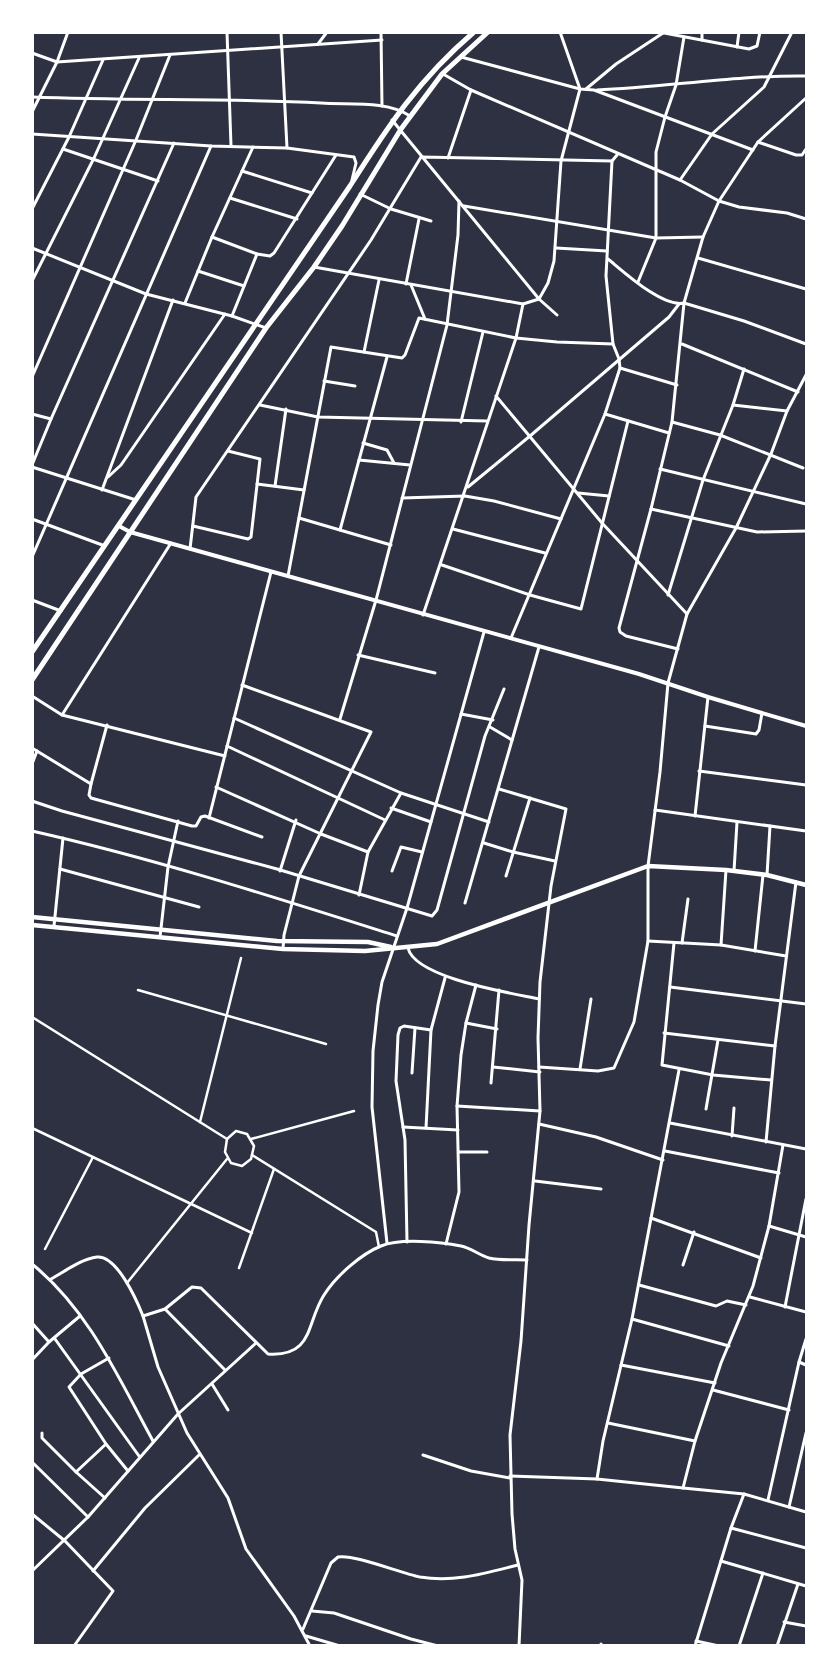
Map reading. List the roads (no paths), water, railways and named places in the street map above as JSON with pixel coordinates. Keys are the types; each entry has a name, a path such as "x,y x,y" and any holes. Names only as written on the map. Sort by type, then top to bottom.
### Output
{"main road":[{"path":"32,652 350,186 392,120 431,72 474,32"},
{"path":"32,680 266,328 314,267 342,226 360,193 410,116 442,74 488,32"},
{"path":"32,917 283,942 368,942 408,948 437,944 648,866 726,870 765,875 796,881 806,885"},
{"path":"796,881 806,879"},
{"path":"32,925 283,949 366,951 393,945"}],"street":[{"path":"227,32 231,146"},
{"path":"281,32 287,148"},
{"path":"318,44 327,32"},
{"path":"381,32 382,106"},
{"path":"523,32 552,32"},
{"path":"314,267 523,304 539,299 548,283 556,248 555,222 561,161 580,89 560,32"},
{"path":"702,32 702,40"},
{"path":"737,47 739,32"},
{"path":"586,89 616,64 662,33 752,49 758,44 760,32"},
{"path":"680,180 712,134 764,87 792,32"},
{"path":"32,112 57,62 66,33"},
{"path":"638,282 656,238 656,152 665,117 676,86 684,37"},
{"path":"32,53 57,62 139,58 382,40"},
{"path":"32,377 81,267 122,167 136,140 170,55"},
{"path":"461,57 580,89 594,90 676,86 771,76 806,76"},
{"path":"32,281 94,158 139,58"},
{"path":"32,209 69,137 103,60"},
{"path":"442,74 471,90 617,155 680,180 719,201 739,207 787,213 806,218"},
{"path":"448,158 471,90"},
{"path":"594,90 753,150"},
{"path":"32,97 284,101 382,106 400,110 410,116"},
{"path":"678,650 626,636 619,630 672,422 682,344 684,303 703,237 719,201 758,142 805,101"},
{"path":"392,120 539,299 557,316"},
{"path":"32,134 211,146 287,148 336,154 356,159 350,186"},
{"path":"758,142 796,155 802,155 806,149"},
{"path":"137,500 32,466 112,280 174,143"},
{"path":"32,557 211,146"},
{"path":"185,303 212,237 253,147"},
{"path":"63,149 122,167 158,181"},
{"path":"212,237 257,254 270,256 274,253 296,219 336,154"},
{"path":"511,638 530,595 545,553 605,414 620,368 619,359 613,344 607,296 607,251 610,229 612,161 617,155"},
{"path":"421,157 612,161"},
{"path":"190,548 194,500 348,274 391,209 421,157"},
{"path":"242,171 312,193"},
{"path":"360,193 391,209 431,222"},
{"path":"230,198 296,219"},
{"path":"340,719 376,600 447,326 452,292 459,201"},
{"path":"463,205 656,238 703,237"},
{"path":"406,284 419,218"},
{"path":"32,248 146,294 225,314 256,323 266,328"},
{"path":"556,248 607,251"},
{"path":"232,316 257,254"},
{"path":"698,258 806,288"},
{"path":"607,259 667,301 679,304 684,303 744,320 806,344"},
{"path":"198,271 244,286"},
{"path":"364,352 379,280"},
{"path":"411,285 425,320"},
{"path":"102,490 173,300"},
{"path":"423,615 442,565 487,421 516,338 523,304"},
{"path":"467,487 530,436 669,317 679,304"},
{"path":"107,477 121,465 225,314"},
{"path":"288,576 331,347 399,358 405,356 419,318 447,326 516,338 613,344"},
{"path":"461,422 483,332"},
{"path":"682,344 798,392"},
{"path":"340,530 387,357"},
{"path":"620,368 677,385"},
{"path":"668,596 703,480 744,370"},
{"path":"493,1067 604,1070 614,1068 618,1061 634,1022 648,941 648,866 668,683 687,614 736,528 771,454 787,411 806,375"},
{"path":"324,381 355,386"},
{"path":"496,396 602,523 668,596 687,614"},
{"path":"260,404 318,417 370,420 487,421"},
{"path":"732,405 787,411"},
{"path":"275,486 286,410"},
{"path":"32,414 51,420"},
{"path":"605,414 669,433"},
{"path":"442,565 530,595 581,609 628,421"},
{"path":"672,422 720,435 803,468"},
{"path":"363,443 387,450 394,463"},
{"path":"193,526 250,539 259,458 228,451"},
{"path":"359,460 410,465"},
{"path":"660,469 753,493 806,504"},
{"path":"257,484 304,490"},
{"path":"578,493 610,496"},
{"path":"402,498 465,496 494,501 561,519"},
{"path":"651,509 692,516 736,528 768,533 806,531"},
{"path":"299,518 390,545"},
{"path":"32,519 106,546"},
{"path":"119,526 130,532 171,544 511,638 668,683 806,726"},
{"path":"453,529 545,553"},
{"path":"62,715 171,544"},
{"path":"209,818 270,572"},
{"path":"32,600 61,612"},
{"path":"387,1243 375,1144 372,1084 378,1004 382,982 407,908 484,632"},
{"path":"465,903 539,647"},
{"path":"358,655 436,673"},
{"path":"242,684 371,732 353,772 299,876 283,949"},
{"path":"32,801 62,811 299,876 432,916 435,914 490,727 504,689"},
{"path":"32,696 62,715 225,756"},
{"path":"695,816 708,697"},
{"path":"705,726 756,734 759,730 762,713"},
{"path":"461,714 493,720"},
{"path":"234,718 401,793 489,822"},
{"path":"107,725 91,784 89,795 91,798 194,826 201,817 209,818 262,837"},
{"path":"490,727 512,740"},
{"path":"227,746 338,800 384,820"},
{"path":"32,748 91,784"},
{"path":"32,764 37,751"},
{"path":"700,771 806,785"},
{"path":"216,787 296,820 321,834 368,852"},
{"path":"499,789 566,809 555,861 549,903 539,999 540,1111 521,1341 513,1397 510,1477 522,1599 519,1646"},
{"path":"359,895 368,852 384,820 401,793"},
{"path":"506,876 530,798"},
{"path":"391,808 430,822"},
{"path":"655,810 806,831"},
{"path":"280,871 296,820"},
{"path":"160,937 168,867 178,821"},
{"path":"734,871 737,822"},
{"path":"754,951 770,826"},
{"path":"32,831 168,867 293,903 397,936"},
{"path":"54,926 63,838"},
{"path":"484,842 512,852 555,861"},
{"path":"392,871 402,846 422,852"},
{"path":"60,869 199,907"},
{"path":"721,945 726,870"},
{"path":"766,1142 774,1046 796,881"},
{"path":"682,943 688,899"},
{"path":"648,941 721,945 786,956"},
{"path":"674,943 662,1065 679,1070 713,1075 771,1080"},
{"path":"408,948 410,956 445,978 539,999"},
{"path":"200,1122 241,958"},
{"path":"426,1128 431,1030 445,978"},
{"path":"446,1244 459,1192 457,1106 466,1023 476,984"},
{"path":"670,987 806,1004"},
{"path":"138,990 326,1044"},
{"path":"491,1083 499,990"},
{"path":"580,1069 591,999"},
{"path":"32,1017 227,1139"},
{"path":"466,1023 497,1029"},
{"path":"407,1242 404,1127 396,1081 398,1035 402,1026 431,1030"},
{"path":"412,1073 415,1028"},
{"path":"664,1033 774,1046"},
{"path":"706,1109 718,1040"},
{"path":"597,1479 639,1285 679,1070"},
{"path":"457,1106 540,1111"},
{"path":"732,1136 734,1108"},
{"path":"252,1139 354,1111"},
{"path":"670,1122 732,1136 806,1149"},
{"path":"539,1124 596,1137 663,1160"},
{"path":"404,1127 458,1130"},
{"path":"32,1128 252,1233"},
{"path":"236,1131 242,1131 252,1139 252,1155 247,1164 242,1166 231,1164 227,1159 224,1145 227,1139 236,1131"},
{"path":"683,1488 695,1441 712,1390 750,1297 770,1226 783,1145"},
{"path":"665,1151 779,1174"},
{"path":"459,1152 487,1152"},
{"path":"252,1155 376,1232 378,1247"},
{"path":"45,1249 92,1157"},
{"path":"127,1283 227,1159"},
{"path":"239,1268 274,1169"},
{"path":"535,1181 601,1189"},
{"path":"785,1307 806,1199"},
{"path":"651,1218 694,1232 761,1258"},
{"path":"770,1226 806,1237"},
{"path":"683,1265 694,1232"},
{"path":"143,1316 165,1309 192,1287 201,1288 268,1354 290,1353 306,1339 319,1303 332,1283 378,1247 387,1243 446,1244 462,1246 488,1258 527,1260"},
{"path":"51,1279 90,1259 99,1257 107,1260 127,1283 143,1316 158,1367 178,1414 199,1455 228,1498 238,1531 248,1554 302,1629 310,1646"},
{"path":"32,1264 51,1279 109,1358 153,1441"},
{"path":"639,1285 716,1306 727,1301 746,1305"},
{"path":"750,1297 806,1312"},
{"path":"165,1309 225,1370"},
{"path":"32,1360 49,1342 55,1339 80,1316"},
{"path":"632,1319 729,1346"},
{"path":"32,1323 49,1342"},
{"path":"55,1339 139,1456"},
{"path":"768,1500 799,1362 806,1339"},
{"path":"32,1571 88,1517 139,1456 178,1414 256,1343"},
{"path":"109,1358 81,1374 69,1387 106,1444 128,1471"},
{"path":"799,1362 806,1365"},
{"path":"622,1365 715,1383"},
{"path":"212,1384 228,1410"},
{"path":"712,1390 789,1410"},
{"path":"608,1423 695,1441"},
{"path":"789,1507 806,1432"},
{"path":"42,1433 42,1438 105,1498"},
{"path":"76,1472 106,1444"},
{"path":"423,1454 471,1471 510,1477 597,1479 744,1494 806,1512"},
{"path":"93,1571 145,1508 199,1455"},
{"path":"32,1462 88,1517"},
{"path":"695,1646 731,1528 744,1494"},
{"path":"32,1514 64,1541 113,1592 74,1646"},
{"path":"731,1528 806,1548"},
{"path":"302,1629 312,1610 331,1563 343,1556 421,1577 438,1579 457,1579 518,1565"},
{"path":"721,1561 806,1586"},
{"path":"739,1646 764,1573"},
{"path":"777,1646 798,1584"},
{"path":"312,1610 334,1613 438,1646"},
{"path":"784,1622 806,1626"},
{"path":"306,1636 340,1646"},
{"path":"696,1641 719,1646"}]}
